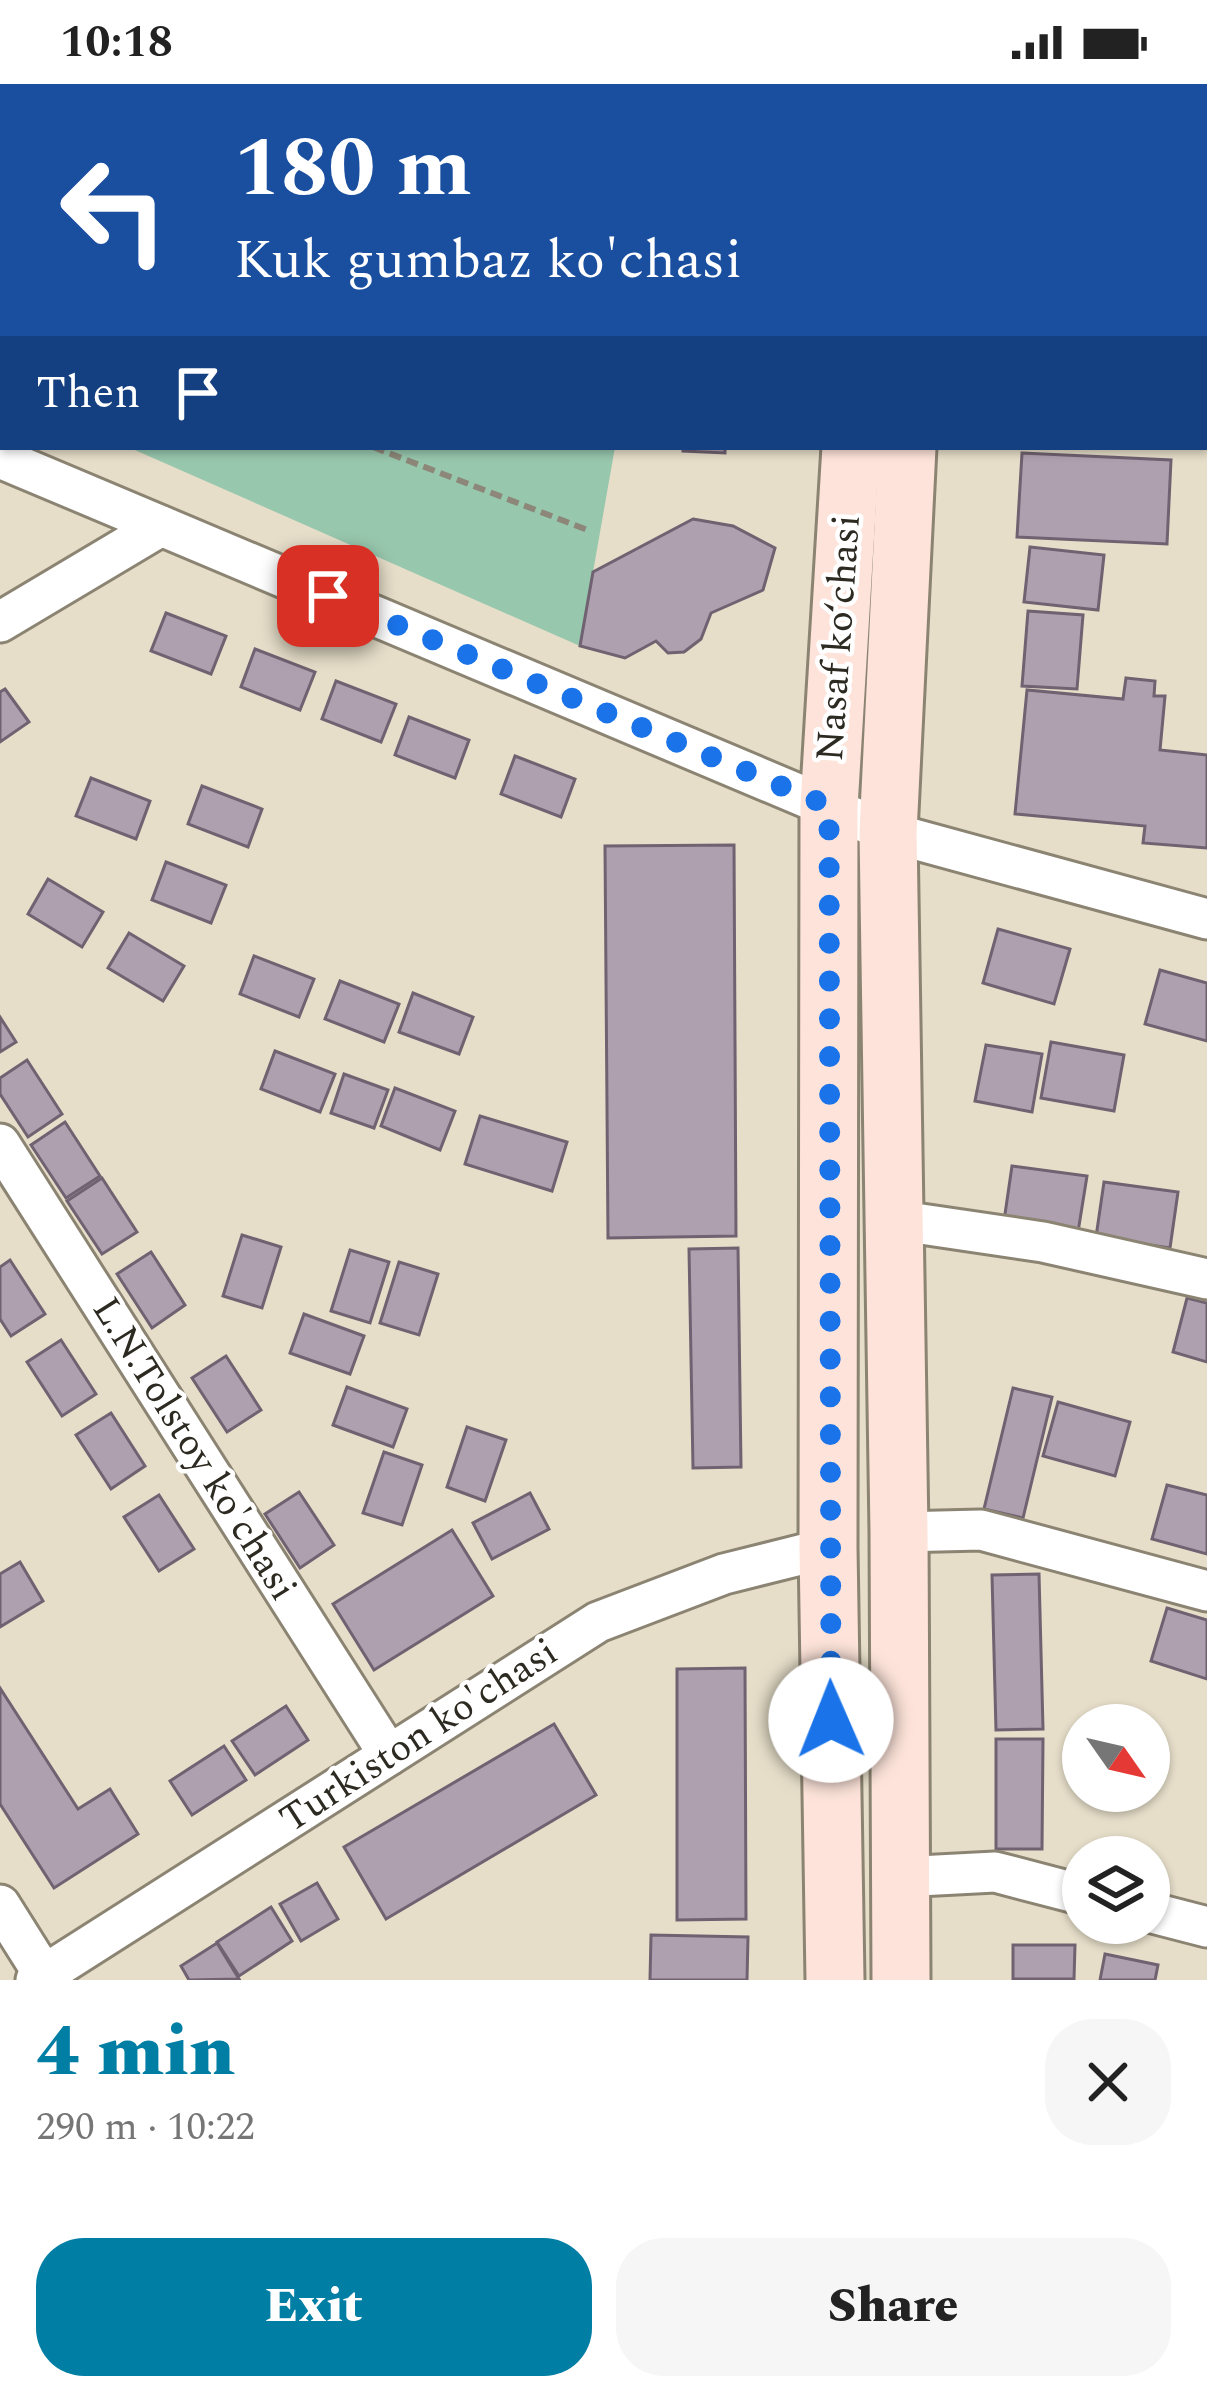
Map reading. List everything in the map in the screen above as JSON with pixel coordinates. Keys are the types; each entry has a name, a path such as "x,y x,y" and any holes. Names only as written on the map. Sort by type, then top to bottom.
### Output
{"main road":[{"name":"Nasaf ko‘chasi","path":"835,1980 828,1548 829,806 851,450"},
{"name":"Nasaf ko‘chasi","path":"901,1980 888,832 907,450"}],"street":[{"path":"0,458 888,832 1207,919"},
{"path":"0,622 161,526"},
{"name":"L.N.Tolstoy ko'chasi","path":"0,1144 389,1755"},
{"path":"894,1220 1043,1242 1207,1279"},
{"path":"899,1532 981,1530 1207,1591"},
{"name":"Turkiston ko'chasi","path":"40,1977 598,1622 724,1574 828,1548"},
{"path":"899,1877 994,1872 1062,1890"},
{"path":"0,1905 40,1977"},
{"path":"1170,1917 1207,1927"}],"path":[{"path":"381,450 590,531"}],"green space":[{"path":"135,450 614,450 580,646"}],"building":[{"path":"1022,453 1171,460 1167,544 1017,537"},
{"path":"693,519 733,526 775,548 763,590 711,613 701,639 684,652 668,653 656,641 625,658 580,646 593,572"},
{"path":"1030,547 1104,555 1098,610 1024,602"},
{"path":"1028,611 1083,615 1077,689 1022,686"},
{"path":"166,613 226,636 211,674 151,651"},
{"path":"255,649 315,672 300,710 241,687"},
{"path":"1126,678 1155,681 1154,696 1165,696 1160,750 1207,755 1207,848 1143,843 1145,826 1015,814 1027,690 1123,699"},
{"path":"336,681 396,704 381,742 322,719"},
{"path":"5,689 29,722 0,742 0,692"},
{"path":"409,717 469,740 455,778 395,755"},
{"path":"515,756 575,779 561,817 501,794"},
{"path":"91,778 150,801 136,839 76,816"},
{"path":"202,786 262,809 248,847 188,824"},
{"path":"734,845 736,1236 608,1238 605,846"},
{"path":"166,862 226,885 211,923 152,900"},
{"path":"48,879 103,912 82,947 28,914"},
{"path":"998,929 1070,949 1054,1004 983,983"},
{"path":"129,933 184,966 163,1001 108,968"},
{"path":"254,956 314,979 299,1017 240,994"},
{"path":"1160,970 1207,983 1207,1041 1145,1024"},
{"path":"340,981 399,1004 384,1042 325,1019"},
{"path":"413,993 473,1017 459,1054 399,1032"},
{"path":"0,1017 16,1042 0,1052"},
{"path":"1051,1042 1124,1055 1114,1111 1041,1098"},
{"path":"986,1045 1042,1054 1032,1112 975,1101"},
{"path":"275,1051 335,1074 320,1112 261,1089"},
{"path":"27,1060 62,1114 28,1137 0,1094 0,1078"},
{"path":"344,1074 388,1090 374,1128 331,1113"},
{"path":"395,1088 455,1111 440,1150 381,1126"},
{"path":"480,1116 567,1142 552,1191 465,1164"},
{"path":"65,1122 100,1176 66,1198 31,1145"},
{"path":"1012,1166 1087,1176 1078,1232 1004,1221"},
{"path":"102,1178 137,1232 102,1254 67,1201"},
{"path":"1104,1182 1178,1192 1170,1248 1096,1237"},
{"path":"242,1235 281,1247 262,1308 223,1296"},
{"path":"738,1248 741,1467 693,1468 689,1249"},
{"path":"350,1250 389,1262 370,1323 331,1311"},
{"path":"151,1252 185,1305 152,1328 117,1274"},
{"path":"10,1260 45,1314 11,1336 0,1319 0,1267"},
{"path":"399,1262 438,1274 419,1335 380,1323"},
{"path":"1187,1298 1207,1303 1207,1362 1173,1352"},
{"path":"304,1314 364,1336 350,1374 290,1353"},
{"path":"61,1340 96,1394 62,1416 27,1362"},
{"path":"226,1356 261,1410 227,1432 192,1378"},
{"path":"347,1387 407,1409 393,1447 333,1425"},
{"path":"1013,1388 1052,1397 1023,1518 984,1509"},
{"path":"1058,1402 1130,1422 1115,1476 1043,1456"},
{"path":"111,1413 145,1466 111,1489 76,1435"},
{"path":"467,1427 506,1440 485,1501 447,1487"},
{"path":"384,1452 422,1465 402,1525 363,1513"},
{"path":"1167,1485 1207,1495 1207,1554 1152,1539"},
{"path":"299,1492 334,1545 300,1568 265,1514"},
{"path":"530,1493 549,1529 492,1559 473,1523"},
{"path":"159,1495 194,1549 159,1571 124,1517"},
{"path":"452,1530 493,1596 374,1670 333,1604"},
{"path":"20,1562 43,1601 0,1627 0,1574"},
{"path":"1039,1574 1043,1729 996,1730 992,1575"},
{"path":"1167,1608 1207,1620 1207,1679 1151,1661"},
{"path":"745,1668 746,1919 677,1920 677,1669"},
{"path":"0,1688 78,1809 110,1789 138,1834 54,1888 0,1804"},
{"path":"286,1706 308,1740 255,1775 232,1741"},
{"path":"554,1724 596,1795 386,1919 344,1847"},
{"path":"996,1739 1043,1739 1042,1849 996,1849"},
{"path":"224,1746 246,1780 192,1815 170,1781"},
{"path":"317,1883 338,1919 301,1941 280,1904"},
{"path":"271,1907 292,1941 239,1976 217,1942"},
{"path":"651,1935 748,1937 747,1980 650,1980"},
{"path":"217,1943 239,1979 189,1980 181,1966"},
{"path":"1013,1945 1075,1945 1074,1979 1013,1979"},
{"path":"1105,1954 1158,1965 1155,1980 1100,1980"}],"route":[{"path":"328,596 829,806 831,1720"}]}
